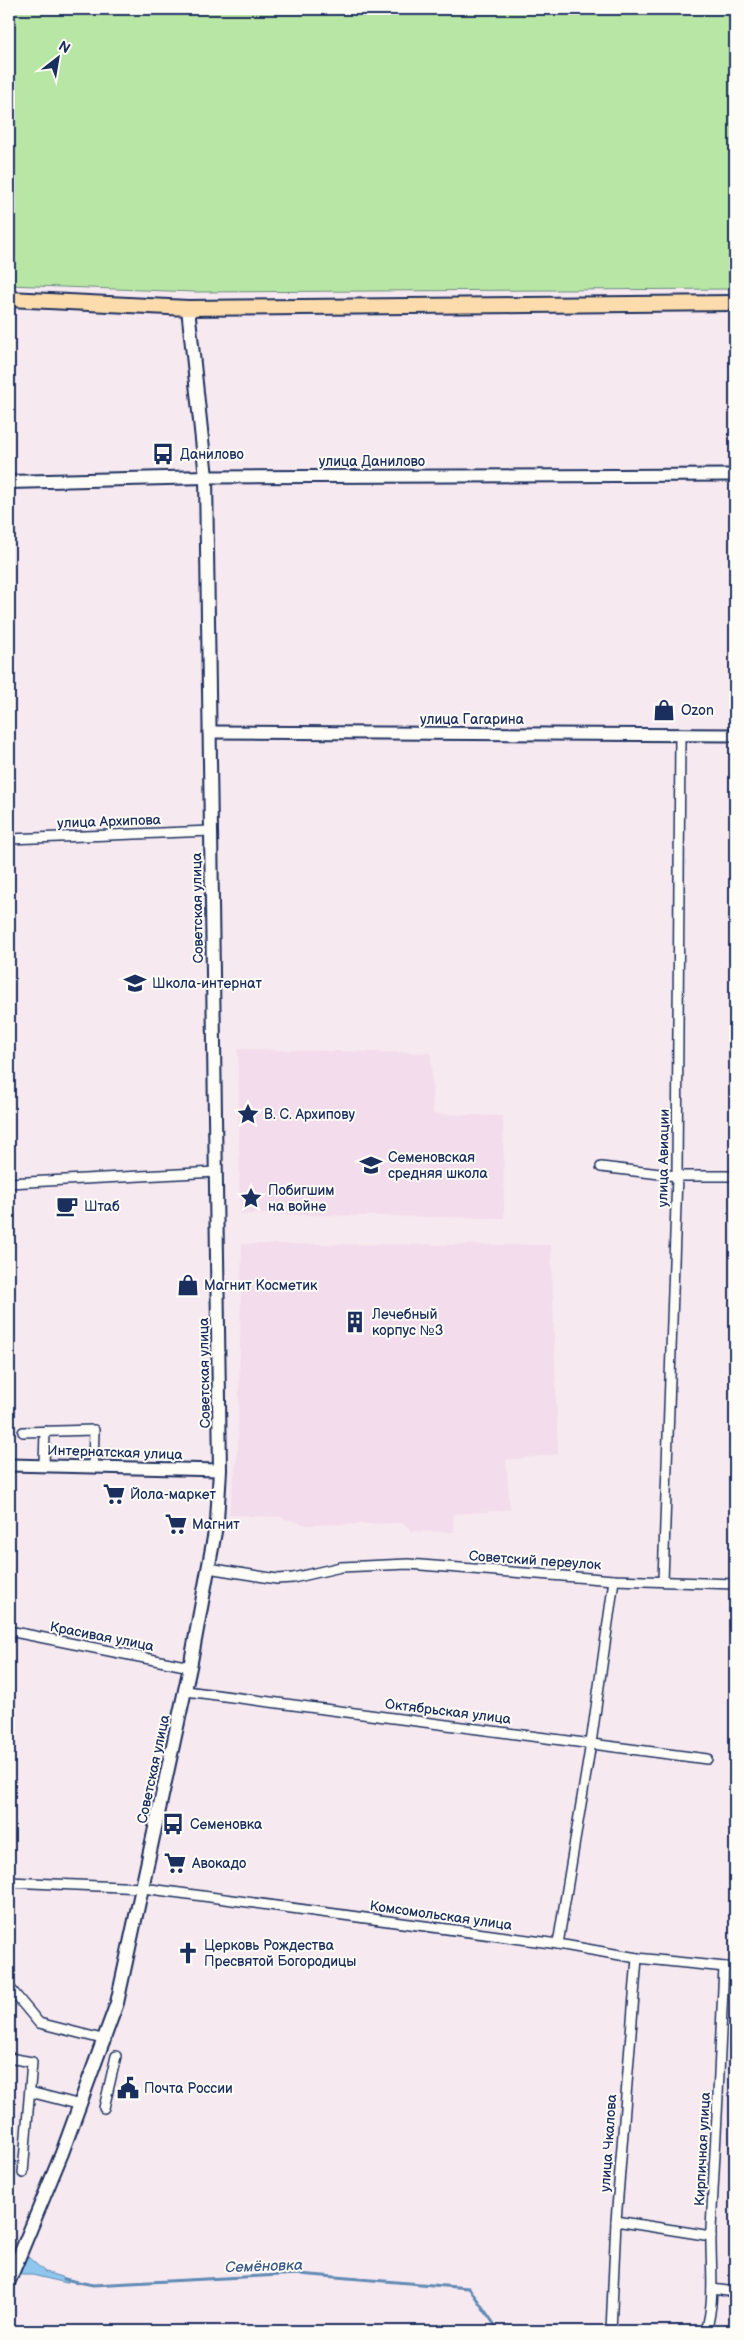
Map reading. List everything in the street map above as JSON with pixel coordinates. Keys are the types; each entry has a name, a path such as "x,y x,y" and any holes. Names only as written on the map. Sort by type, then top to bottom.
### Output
{"main road":[{"path":"9,299 188,308 735,303"},
{"name":"Советская улица","path":"9,2281 81,2105 118,2003 186,1691 217,1521 220,1470 206,477 188,308"},
{"name":"улица Данилово","path":"9,482 206,477"}],"street":[{"name":"улица Данилово","path":"206,477 735,475"},
{"name":"улица Гагарина","path":"210,732 735,735"},
{"name":"улица Авиации","path":"663,1581 677,1176 680,734"},
{"name":"улица Архипова","path":"9,839 211,831"},
{"path":"601,1167 677,1176 735,1176"},
{"path":"9,1183 216,1172"},
{"path":"23,1432 94,1430 93,1467"},
{"path":"44,1465 45,1431"},
{"name":"Интернатская улица","path":"9,1464 220,1470"},
{"name":"Советский переулок","path":"208,1568 277,1580 341,1567 408,1564 614,1580 591,1743 558,1944"},
{"path":"614,1580 735,1584"},
{"name":"Красивая улица","path":"9,1631 190,1667"},
{"name":"Октябрьская улица","path":"186,1691 708,1759"},
{"name":"Комсомольская улица","path":"9,1882 143,1888 558,1944 636,1958 735,1968"},
{"name":"улица Чкалова","path":"611,2331 616,2221 636,1958"},
{"name":"Кирпичная улица","path":"706,2331 710,2319 712,2289 711,2236 724,1967"},
{"path":"9,1987 39,2023 106,2040"},
{"path":"104,2108 116,2056"},
{"path":"9,2058 32,2062 23,2173"},
{"path":"30,2092 81,2105"},
{"path":"616,2221 711,2236"},
{"path":"712,2289 735,2292"}],"shaded area":[{"name":"Семеновская средняя школа","path":"238,1049 431,1053 433,1114 503,1116 504,1218 240,1214"},
{"path":"242,1244 551,1245 558,1454 506,1460 510,1510 453,1514 454,1532 412,1531 403,1523 307,1525 279,1517 229,1515 238,1447"}],"green space":[{"path":"9,9 735,9 735,289 195,292 9,285"}],"water":[{"path":"27,2256 45,2272 68,2279 67,2283 32,2275 19,2275 20,2271 9,2266 9,2257 23,2263"}],"waterway":[{"name":"Семёновка","path":"64,2279 93,2285 299,2274 469,2288 499,2331"}],"place":[{"name":"Данилово","path":"163,454"},
{"name":"Ozon","path":"664,710"},
{"name":"Школа-интернат","path":"135,983"},
{"name":"В. С. Архипову","path":"248,1114"},
{"name":"Семеновская средняя школа","path":"371,1165"},
{"name":"Побигшим на войне","path":"251,1198"},
{"name":"Штаб","path":"67,1206"},
{"name":"Магнит Косметик","path":"188,1285"},
{"name":"Лечебный корпус №3","path":"355,1322"},
{"name":"Йола-маркет","path":"114,1494"},
{"name":"Магнит","path":"176,1524"},
{"name":"Семеновка","path":"173,1824"},
{"name":"Авокадо","path":"175,1863"},
{"name":"Церковь Рождества Пресвятой Богородицы","path":"188,1953"},
{"name":"Почта России","path":"128,2088"}]}
